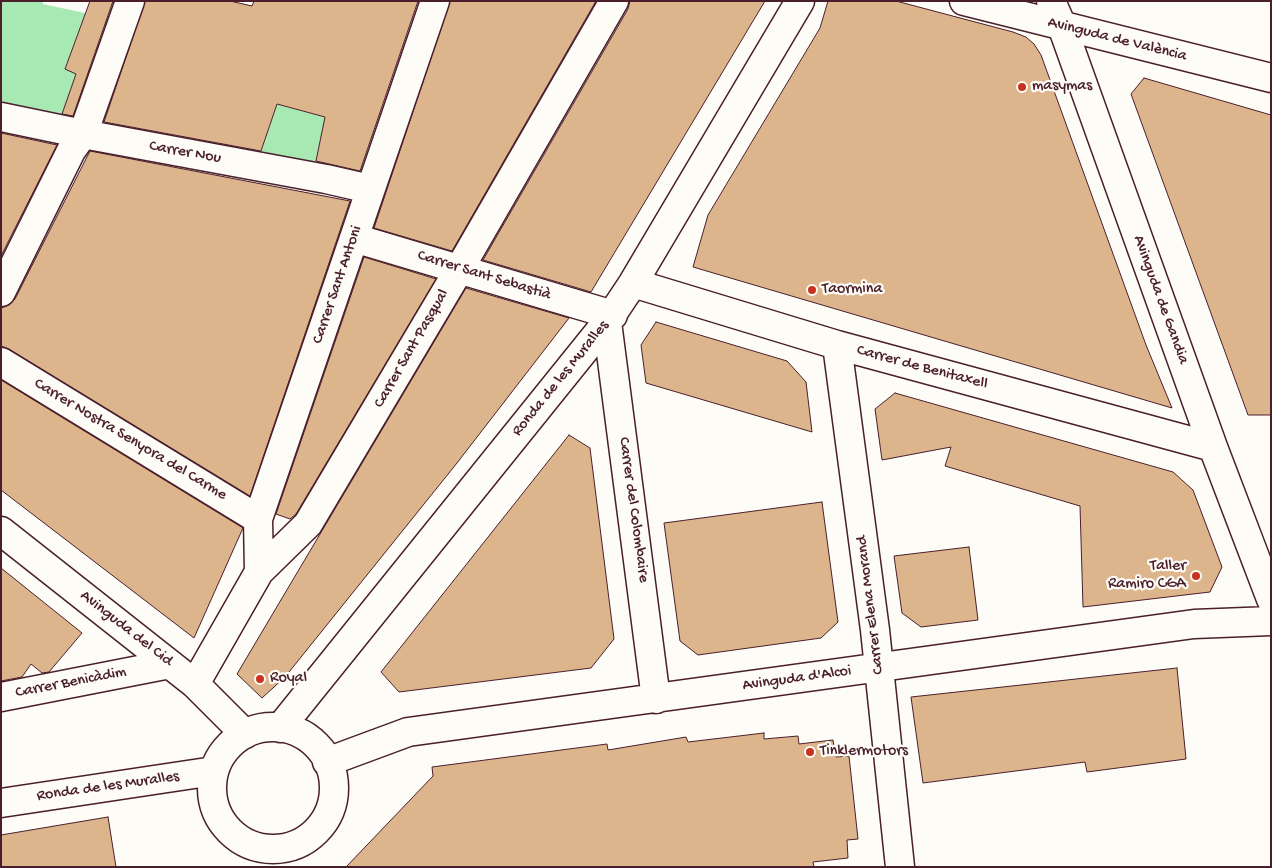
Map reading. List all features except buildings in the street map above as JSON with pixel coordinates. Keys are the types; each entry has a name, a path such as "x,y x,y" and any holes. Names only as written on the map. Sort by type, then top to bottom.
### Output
{"street":[{"path":"1,292 71,151 83,134 130,1"},
{"name":"Carrer Sant Antoni","path":"259,572 258,519 435,1"},
{"name":"Carrer Sant Pasqual","path":"195,684 259,572 308,524 460,268 614,1"},
{"name":"Ronda de les Muralles","path":"280,728 610,318 633,283 800,1"},
{"name":"Avinguda de València","path":"964,1 1271,78"},
{"name":"Avinguda de Gandia","path":"1051,1 1062,26 1213,447 1271,599"},
{"name":"Carrer Nou","path":"1,117 370,189"},
{"name":"Carrer Sant Sebastià","path":"354,238 460,268 610,318"},
{"name":"Carrer de Benitaxell","path":"633,283 837,345 1213,447"},
{"name":"Carrer del Colombaire","path":"610,318 656,699"},
{"name":"Carrer Elena Morand","path":"837,345 875,630 900,867"},
{"name":"Carrer Nostra Senyora del Carme","path":"1,362 258,519"},
{"name":"Avinguda del Cid","path":"1,531 195,684 245,734"},
{"name":"Avinguda d'Alcoi","path":"327,762 408,732 1194,624 1271,621"},
{"name":"Carrer Benicàdim","path":"1,697 170,664"},
{"path":"263,728 280,728 296,732 312,742 327,762 333,776 334,790 329,814 314,834 269,858 232,834 218,815 212,795 214,771 228,746 245,734 263,728"},
{"name":"Ronda de les Muralles","path":"1,803 214,771"}],"green space":[{"path":"1,1 43,1 43,4 117,20 114,29 84,18 65,68 76,74 62,115 1,105"},
{"path":"277,104 342,122 320,140 315,166 260,155"}],"place":[{"name":"masymas","path":"1022,87"},
{"name":"Taormina","path":"812,290"},
{"name":"Taller Ramiro CGA","path":"1196,576"},
{"name":"Royal","path":"260,679"},
{"name":"Tinklermotors","path":"810,752"}]}
